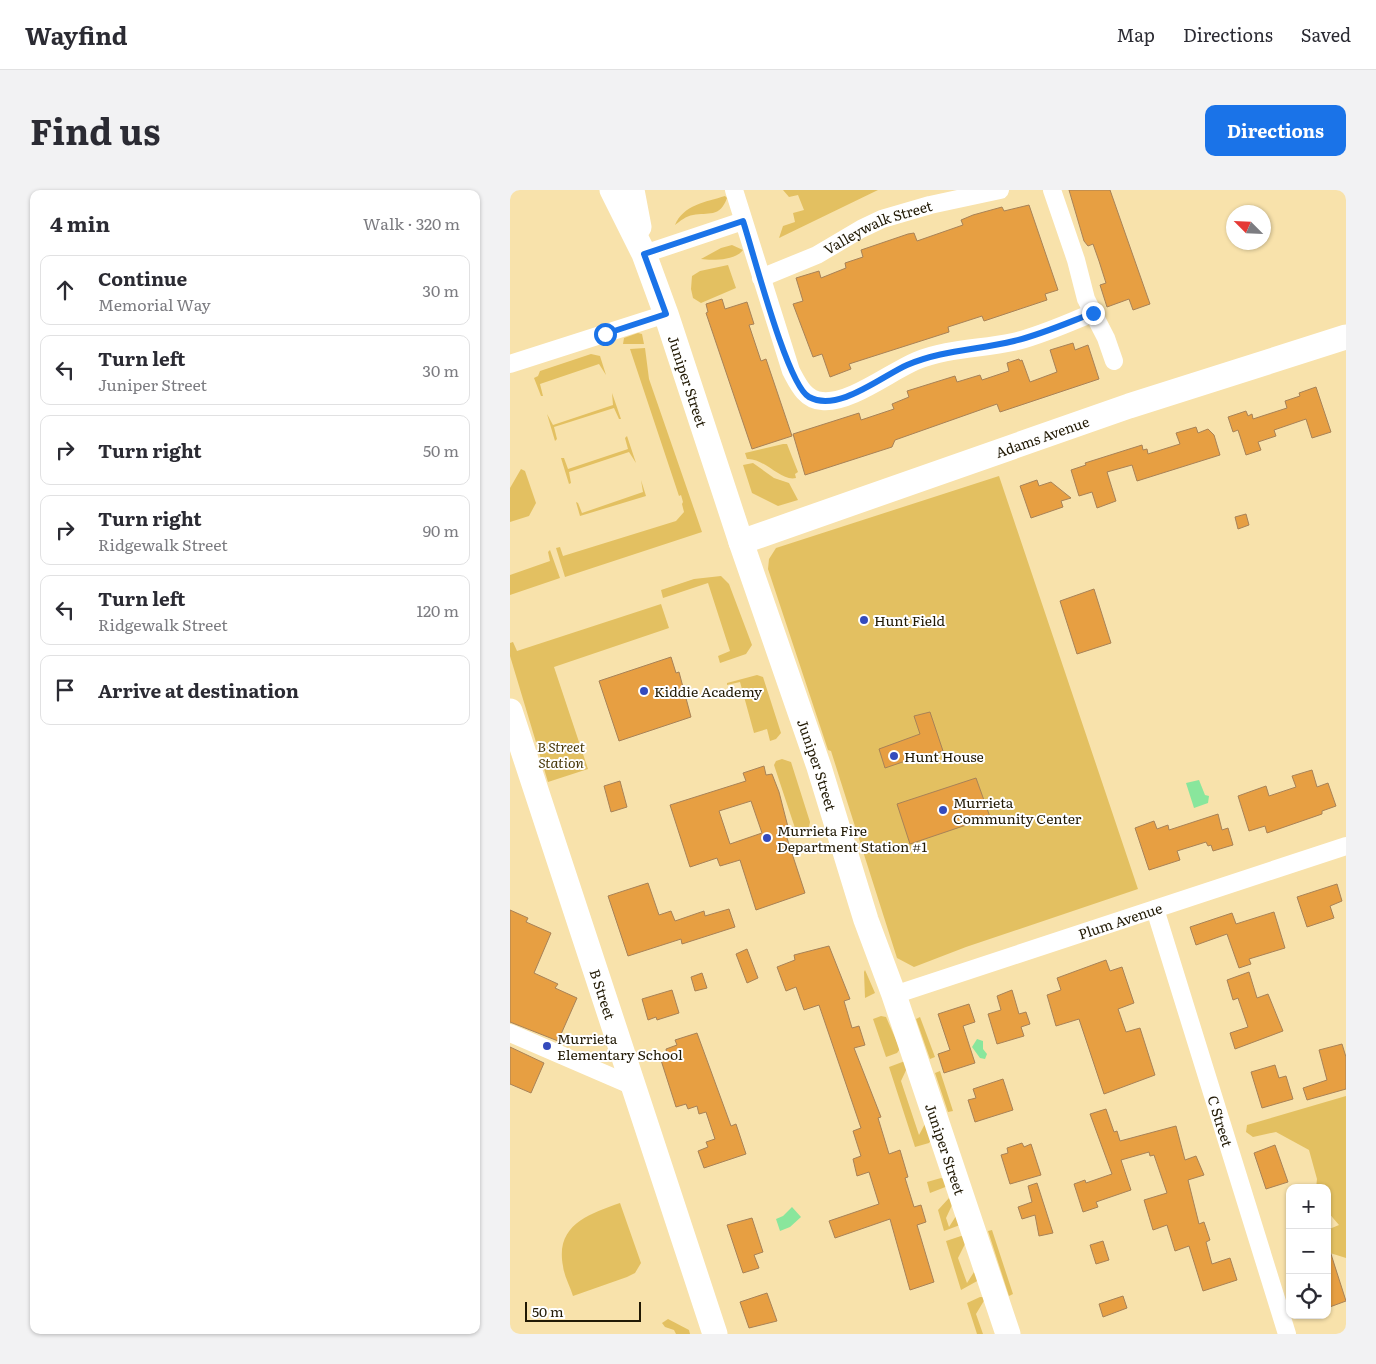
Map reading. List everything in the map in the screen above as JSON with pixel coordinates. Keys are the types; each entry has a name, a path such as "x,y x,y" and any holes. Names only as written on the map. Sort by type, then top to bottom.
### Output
{"street":[{"name":"Juniper Street","path":"612,190 644,254 666,314 740,542 819,767 866,920 894,995 1008,1334"},
{"name":"Juniper Street","path":"632,190 644,254"},
{"path":"734,190 791,371 808,397 823,402 862,391 884,377 929,356 1017,341 1093,313"},
{"name":"Valleywalk Street","path":"761,278 817,255 882,219 930,205 1000,190"},
{"path":"1052,190 1086,299 1106,338 1114,361"},
{"path":"644,254 743,221"},
{"path":"510,364 666,314"},
{"name":"Adams Avenue","path":"740,542 1129,406 1346,337"},
{"name":"B Street","path":"510,711 715,1334"},
{"name":"Plum Avenue","path":"894,995 1346,846"},
{"name":"C Street","path":"1155,909 1287,1334"},
{"path":"510,1032 634,1086"}],"green space":[{"path":"783,190 878,190 779,238 783,226 795,222 793,213 804,210 798,195 789,197"},
{"path":"725,196 727,198 721,209 713,213 690,216 675,225 679,218 689,209"},
{"path":"732,245 743,250 730,258 718,260 701,259 721,248"},
{"path":"728,265 736,288 701,303 693,298 691,289 692,276 700,271"},
{"path":"638,333 642,334 644,344 623,344 624,338"},
{"path":"645,348 649,379 702,532 565,577 556,548 560,547 563,556 676,521 684,512 681,495 679,496 630,349"},
{"path":"591,354 600,356 606,375 599,364 540,384 543,396 541,396 534,378 538,376 540,371"},
{"path":"612,393 621,419 619,419 614,408 554,427 557,439 555,441 547,414 553,425 613,405"},
{"path":"627,436 636,463 629,452 569,472 571,483 569,484 561,458 564,458 568,469 628,449 625,438"},
{"path":"787,444 798,472 795,474 796,478 785,477 760,462 747,459 745,453"},
{"path":"753,463 774,478 789,483 798,500 778,506 752,493 743,465"},
{"path":"521,469 525,471 536,503 529,516 510,522 510,488"},
{"path":"999,476 1138,889 966,947 914,967 897,958 831,751 828,750 768,569 769,559 776,548"},
{"path":"641,480 646,496 580,516 576,502 582,513 643,492"},
{"path":"550,550 560,578 510,595 510,575 550,561 548,552"},
{"path":"721,576 729,584 752,645 746,654 720,663 718,656 730,651 708,583 663,598 661,590 694,579"},
{"name":"B Street Station","path":"661,604 669,628 554,667 588,769 548,782 510,656 510,643 513,642 517,651"},
{"path":"757,675 763,677 781,733 776,739 770,741 767,729 754,733 740,682 727,685 727,683"},
{"path":"782,759 791,762 810,822 809,827 798,837 774,765 776,761"},
{"path":"865,970 875,993 865,998 864,972"},
{"path":"881,1016 886,1017 900,1049 897,1053 886,1057 873,1019"},
{"path":"920,1017 935,1057 930,1059 916,1019"},
{"path":"905,1061 908,1066 901,1081 919,1135 925,1124 932,1139 929,1143 915,1147 889,1067"},
{"path":"940,1071 953,1111 948,1112 935,1073"},
{"path":"1346,1096 1346,1258 1331,1253 1331,1228 1339,1225 1331,1216 1331,1184 1316,1184 1317,1179 1309,1150 1276,1132 1253,1137 1246,1132 1247,1125"},
{"path":"941,1178 945,1179 948,1186 930,1193 927,1182"},
{"path":"949,1198 953,1203 946,1218 949,1227 956,1216 960,1225 944,1231 938,1210"},
{"path":"620,1203 641,1263 635,1273 627,1277 573,1296 564,1270 562,1252 564,1240 569,1231 586,1217"},
{"path":"992,1230 1013,1294 1009,1296 988,1231"},
{"path":"961,1236 965,1237 966,1242 958,1258 967,1283 974,1272 979,1280 961,1290 946,1241"},
{"path":"980,1297 985,1299 976,1314 983,1334 977,1334 967,1303"},
{"path":"668,1319 689,1330 690,1334 676,1334 674,1330 665,1327 662,1323"}],"shaded area":[{"path":"1199,780 1205,795 1209,796 1208,803 1194,808 1186,783"},
{"path":"977,1039 983,1041 983,1049 987,1054 985,1059 980,1058 972,1047"},
{"path":"792,1207 801,1217 790,1227 780,1231 776,1219 783,1216"}],"building":[{"path":"1069,190 1110,190 1150,304 1133,310 1129,299 1107,307 1100,285 1106,283 1099,261 1093,244 1088,246 1084,241"},
{"path":"1029,205 1058,290 1045,294 1047,300 984,321 982,316 948,327 949,332 849,364 851,369 830,377 822,354 813,357 793,304 803,301 796,278 819,271 821,278 846,268 845,263 863,257 861,250 908,234 914,233 917,241 963,225 961,220 973,215 1002,207 1004,211"},
{"path":"722,299 725,309 747,302 754,324 749,325 761,361 766,359 792,436 752,449 706,313 708,312 706,304"},
{"path":"1073,343 1075,350 1088,345 1099,379 1000,412 997,404 895,440 892,447 805,475 793,434 859,413 861,420 894,409 892,404 909,397 907,391 955,376 957,382 980,375 982,380 1009,371 1007,363 1019,359 1020,361 1022,360 1030,382 1057,372 1050,350"},
{"path":"1316,387 1331,432 1312,438 1306,419 1274,430 1276,436 1258,442 1261,450 1246,455 1238,430 1233,432 1228,417 1246,411 1248,416 1252,414 1253,419 1287,408 1285,401 1300,396 1299,393"},
{"path":"1196,427 1198,433 1208,429 1214,435 1220,455 1137,481 1132,465 1107,472 1116,501 1097,508 1092,492 1079,496 1071,470 1086,465 1085,463 1142,445 1143,450 1147,449 1148,454 1180,444 1176,433"},
{"path":"1037,480 1039,486 1051,482 1071,498 1061,501 1063,507 1031,518 1020,486"},
{"path":"1246,514 1249,525 1238,529 1235,517"},
{"path":"1094,589 1111,643 1077,654 1060,601"},
{"name":"Kiddie Academy","path":"671,657 676,673 679,672 691,717 619,741 599,681"},
{"path":"930,712 943,751 927,756 926,754 885,768 879,749 920,734 914,716"},
{"name":"Murrieta Fire Department Station #1","path":"764,766 766,775 772,774 788,827 784,829 805,893 756,910 740,860 720,866 717,858 690,867 670,805 746,781 743,773","holes":["751,801 762,833 730,844 719,811"]},
{"path":"1312,770 1317,787 1328,783 1336,806 1322,811 1322,814 1267,833 1265,826 1249,831 1238,796 1266,786 1269,796 1296,787 1292,776"},
{"name":"Murrieta Community Center","path":"976,778 990,817 910,844 897,804"},
{"path":"620,781 627,807 611,812 604,786"},
{"path":"1218,814 1222,830 1228,828 1233,845 1213,851 1211,845 1208,846 1206,842 1177,851 1180,860 1149,870 1135,828 1154,821 1157,829 1168,825 1169,830"},
{"path":"648,883 659,915 671,911 675,921 704,911 705,916 729,909 735,927 682,944 681,939 628,956 608,896"},
{"path":"1337,884 1342,901 1330,906 1334,918 1307,927 1297,897"},
{"path":"510,910 528,918 526,922 551,933 534,973 558,984 555,988 577,998 558,1041 510,1022"},
{"path":"1274,912 1285,948 1249,959 1251,964 1239,968 1227,934 1196,945 1190,927 1232,913 1236,924"},
{"path":"829,946 850,999 844,1001 852,1028 859,1026 865,1045 854,1048 881,1117 878,1118 889,1154 900,1150 908,1177 905,1178 914,1207 921,1205 926,1222 917,1225 934,1282 910,1290 890,1219 835,1238 829,1221 879,1204 869,1172 857,1176 853,1159 861,1156 853,1131 861,1128 819,1005 804,1010 796,987 786,991 777,967 795,960 794,955"},
{"path":"747,949 758,978 747,983 736,954"},
{"path":"1106,960 1110,971 1122,967 1134,1003 1118,1009 1126,1032 1140,1028 1155,1075 1104,1094 1079,1019 1056,1026 1047,995 1061,990 1057,978"},
{"path":"1249,972 1257,998 1268,994 1283,1031 1235,1049 1230,1033 1248,1027 1238,998 1233,1000 1227,980"},
{"path":"702,973 707,988 695,991 691,977"},
{"path":"672,990 679,1013 657,1020 656,1017 648,1020 642,999"},
{"path":"1012,990 1019,1014 1026,1012 1030,1024 1021,1027 1024,1036 997,1044 988,1014 1001,1010 997,996"},
{"path":"969,1004 975,1022 963,1026 975,1063 944,1073 938,1054 950,1050 938,1014"},
{"path":"697,1033 731,1126 736,1124 746,1154 704,1168 698,1151 708,1147 706,1142 715,1139 706,1112 699,1114 697,1106 688,1109 686,1104 676,1107 660,1057 667,1054 666,1049 677,1045 675,1040"},
{"path":"1342,1044 1346,1057 1346,1089 1307,1100 1303,1088 1327,1080 1319,1050"},
{"path":"510,1047 544,1063 531,1093 510,1084"},
{"path":"1275,1065 1279,1078 1286,1076 1293,1099 1262,1108 1251,1072"},
{"path":"1003,1079 1013,1110 975,1122 968,1100 976,1098 973,1089"},
{"path":"1106,1109 1114,1132 1117,1131 1120,1141 1176,1126 1185,1160 1196,1156 1204,1175 1188,1180 1199,1224 1204,1222 1210,1240 1206,1242 1212,1264 1230,1258 1237,1280 1203,1291 1189,1246 1175,1251 1167,1225 1153,1230 1144,1200 1167,1193 1154,1155 1150,1156 1149,1152 1121,1160 1131,1190 1096,1202 1098,1207 1083,1212 1074,1184 1085,1180 1086,1183 1112,1174 1090,1114"},
{"path":"1022,1143 1024,1147 1031,1144 1041,1175 1010,1184 1001,1155 1008,1153 1007,1148"},
{"path":"1275,1145 1288,1182 1266,1189 1254,1153"},
{"path":"1037,1183 1053,1233 1039,1236 1035,1215 1022,1219 1018,1207 1032,1202 1028,1186"},
{"path":"752,1218 763,1252 754,1255 759,1268 743,1273 727,1225"},
{"path":"1103,1241 1109,1260 1096,1264 1090,1245"},
{"path":"1331,1254 1346,1301 1331,1307"},
{"path":"767,1293 777,1321 749,1328 740,1302"},
{"path":"1123,1296 1127,1308 1103,1317 1099,1304"}],"place":[{"name":"Hunt Field","path":"864,620"},
{"name":"Kiddie Academy","path":"644,691"},
{"name":"Hunt House","path":"894,756"},
{"name":"Murrieta Community Center","path":"943,810"},
{"name":"Murrieta Fire Department Station #1","path":"767,838"},
{"name":"Murrieta Elementary School","path":"547,1046"}],"route":[{"path":"605,334 666,314 644,254 743,221 791,371 799,386 808,397 823,402 862,391 884,377 929,356 953,350 1017,341 1093,313"}]}
